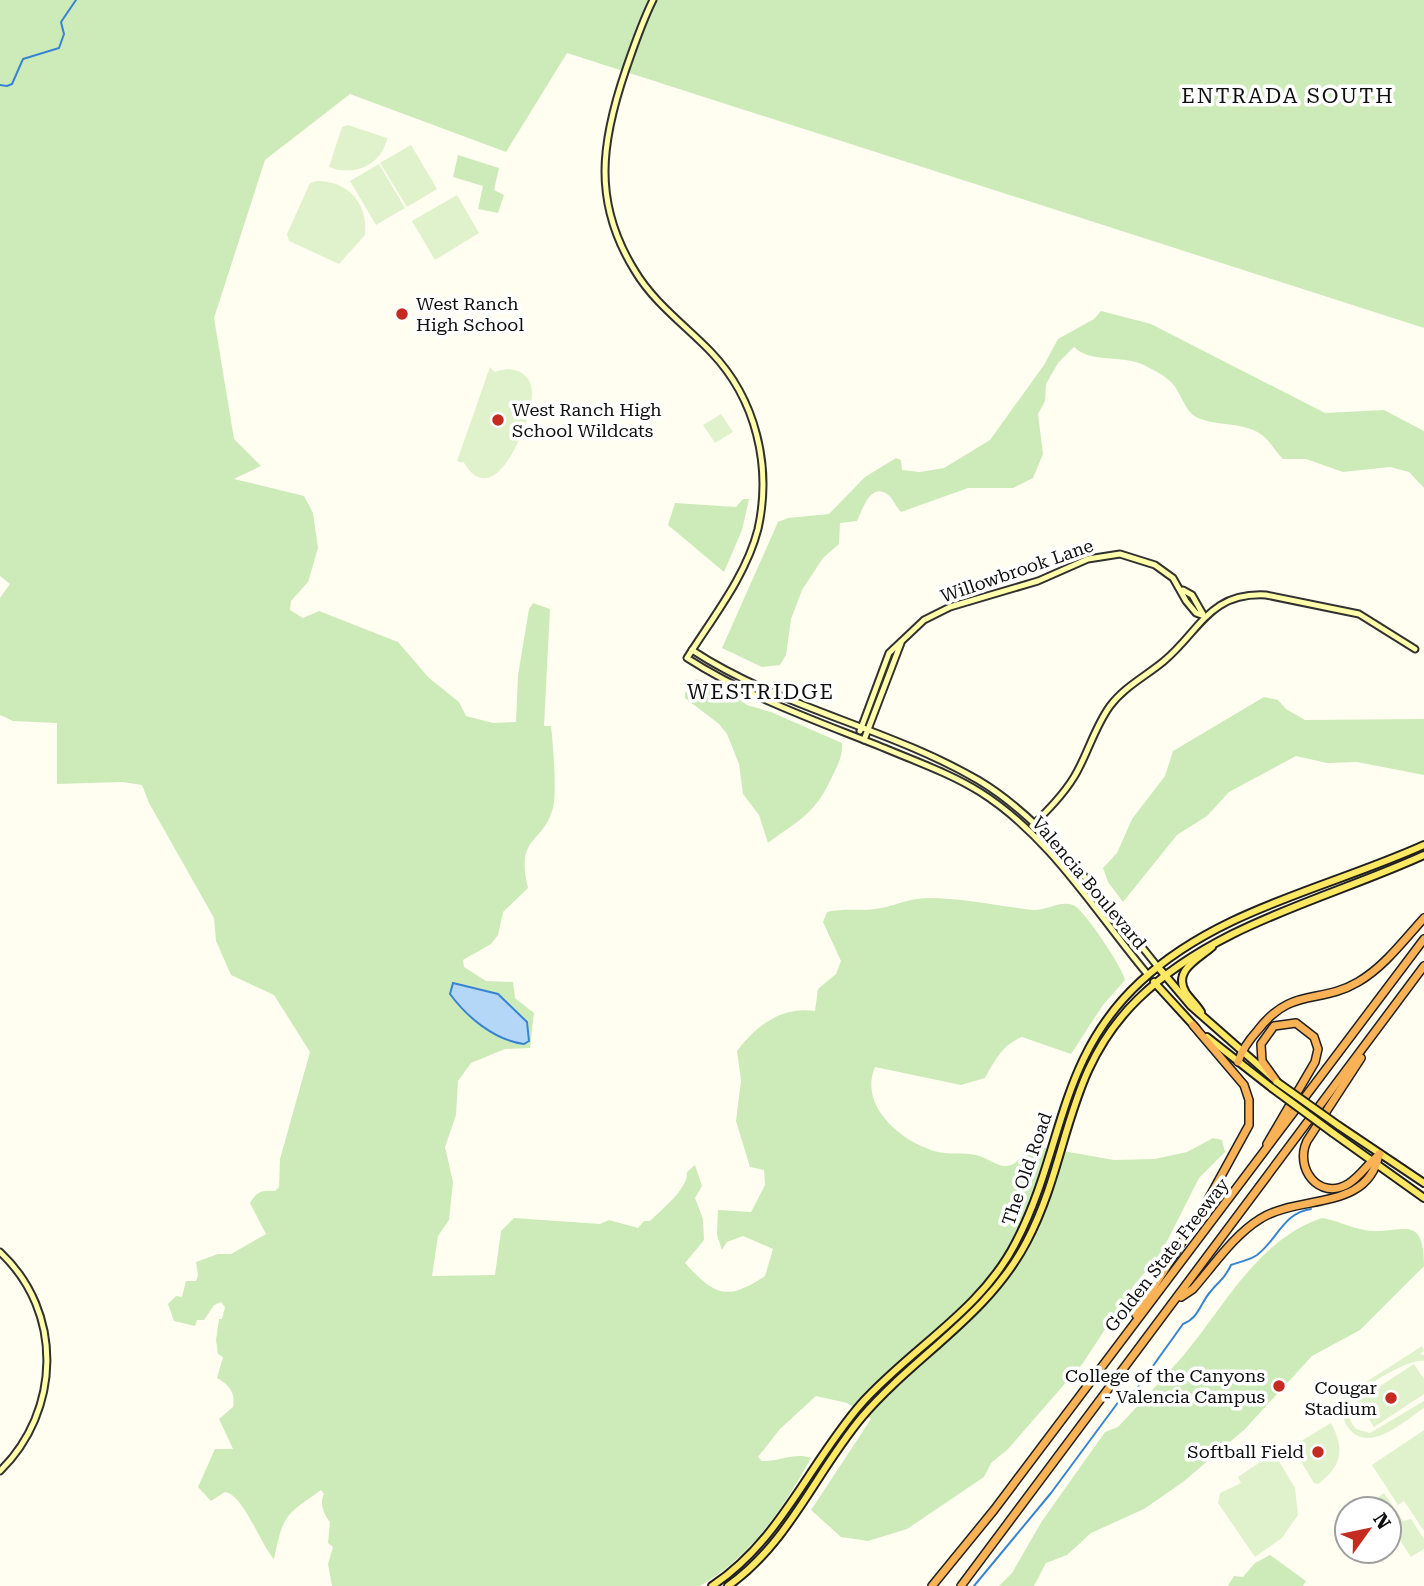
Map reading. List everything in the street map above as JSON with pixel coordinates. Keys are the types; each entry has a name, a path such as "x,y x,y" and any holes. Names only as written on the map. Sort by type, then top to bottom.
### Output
{"highway":[{"path":"1238,1062 1241,1051 1276,1009 1289,1002 1356,984 1381,965 1424,918"},
{"name":"Golden State Freeway","path":"932,1586 976,1533 1261,1159 1424,939"},
{"name":"Golden State Freeway","path":"961,1586 1424,966"},
{"path":"1261,1159 1275,1127 1317,1055 1314,1037 1307,1028 1296,1023 1274,1026 1266,1033 1261,1044 1262,1061 1275,1085"},
{"path":"1374,1163 1347,1185 1329,1189 1308,1176 1302,1157 1307,1141 1381,1024"},
{"path":"1127,1333 1203,1209 1249,1125 1250,1100 1244,1085 1193,1025"},
{"path":"1177,1299 1193,1289 1257,1220 1292,1205 1349,1195 1361,1187 1380,1154"}],"main road":[{"name":"The Old Road","path":"712,1586 743,1563 771,1534 862,1403 962,1313 998,1272 1030,1212 1075,1073 1098,1031 1119,1004 1158,967 1187,945 1222,925 1424,845"},
{"name":"The Old Road","path":"728,1586 761,1558 781,1535 870,1408 969,1319 1004,1279 1040,1212 1074,1103 1098,1049 1120,1018 1164,975 1219,941 1424,855"},
{"path":"1203,1017 1186,993 1183,977 1189,964 1219,941"},
{"name":"Valencia Boulevard","path":"1158,967 1203,1017 1275,1085 1333,1133 1424,1198"},
{"name":"Valencia Boulevard","path":"1148,975 1193,1025 1238,1062 1424,1183"}],"street":[{"path":"653,0 638,33 608,129 604,172 610,217 622,249 641,281 713,354 737,386 753,421 763,470 763,498 749,555 692,650"},
{"name":"Willowbrook Lane","path":"865,730 887,657 917,625 942,610 1038,581 1088,559 1107,555 1145,560 1165,571 1197,601 1204,616"},
{"path":"1028,830 1074,777 1099,722 1112,703 1166,660 1204,616 1240,597 1266,595 1359,614 1415,649"},
{"name":"Valencia Boulevard","path":"1148,975 1028,830 996,804 957,779 722,679 687,658 692,650 727,670 969,775 1004,797 1035,823 1158,967"},
{"path":"858,737 865,730"},
{"path":"864,740 865,730"},
{"path":"1065,1100 1074,1103"},
{"path":"0,1252 17,1270 37,1305 44,1330 48,1370 41,1407 33,1427 20,1449 0,1471"}],"green space":[{"path":"0,0 1424,0 1424,328 567,53 506,152 350,94 265,160 214,318 234,439 261,466 234,479 304,496 313,513 318,548 308,582 291,601 290,610 303,618 319,611 398,642 429,678 459,702 466,716 493,723 516,722 518,675 529,609 533,603 550,609 544,726 551,726 555,780 553,808 549,820 532,842 525,858 528,888 503,912 498,935 491,944 463,960 464,967 486,981 513,982 515,998 534,1013 530,1048 505,1049 471,1063 458,1081 456,1115 445,1147 453,1182 449,1220 438,1236 432,1276 495,1275 501,1231 514,1218 600,1224 609,1220 638,1228 644,1221 650,1221 673,1198 683,1185 687,1172 695,1165 702,1186 695,1198 703,1219 704,1240 685,1263 705,1282 722,1291 741,1289 765,1276 773,1249 743,1236 727,1242 722,1250 717,1235 718,1210 751,1212 765,1185 764,1170 750,1167 736,1121 741,1081 737,1051 752,1034 770,1020 791,1012 815,1011 818,989 836,974 841,961 823,922 827,912 875,909 927,898 1033,910 1070,904 1080,911 1095,929 1123,974 1125,980 1103,1005 1071,1054 1022,1037 1004,1049 985,1078 961,1085 875,1067 871,1082 878,1109 898,1132 911,1141 938,1152 976,1155 1007,1166 1017,1161 1029,1145 1114,1160 1155,1159 1187,1152 1213,1138 1222,1140 1225,1152 1199,1178 1160,1255 1134,1285 1083,1363 1008,1449 991,1463 984,1477 907,1529 868,1541 841,1537 811,1510 871,1419 847,1403 816,1396 780,1429 758,1457 762,1461 799,1456 811,1458 801,1476 750,1546 735,1561 700,1586 332,1586 328,1564 333,1547 328,1543 330,1522 323,1509 324,1494 321,1490 288,1517 280,1533 274,1559 232,1495 225,1492 211,1501 198,1487 215,1449 233,1449 219,1419 233,1407 234,1402 230,1389 217,1378 223,1357 218,1354 216,1340 219,1319 222,1319 225,1307 221,1302 214,1305 204,1320 197,1320 195,1326 174,1321 168,1304 176,1296 182,1297 186,1281 196,1281 196,1262 218,1254 231,1254 266,1234 250,1203 260,1192 275,1191 279,1187 280,1159 310,1052 274,995 231,975 216,941 214,918 149,803 142,785 122,782 57,784 57,723 13,721 0,715 0,598 10,584 0,576"},
{"path":"348,125 387,138 384,147 373,162 366,166 348,170 329,167 342,127"},
{"path":"411,145 437,189 407,207 380,163"},
{"path":"458,155 499,168 494,190 504,195 498,213 478,209 483,186 453,177"},
{"path":"379,164 405,208 376,225 350,181"},
{"path":"317,181 338,185 347,190 360,204 363,213 365,235 339,264 289,241 287,234 310,183"},
{"path":"457,195 479,233 435,260 412,221"},
{"path":"1101,311 1151,324 1325,413 1384,410 1424,431 1424,488 1409,472 1390,467 1343,472 1306,459 1283,459 1265,438 1255,431 1196,417 1188,410 1171,382 1144,365 1089,355 1074,347 1058,363 1046,384 1045,401 1038,414 1043,454 1033,478 1013,488 968,488 901,512 889,495 876,492 868,499 857,521 840,523 839,544 823,558 802,590 791,619 786,655 780,665 762,667 722,648 778,522 788,518 829,514 865,477 896,458 901,460 902,470 920,472 944,468 990,440 1044,365 1058,339 1094,319"},
{"path":"490,367 495,372 507,369 519,372 528,379 532,391 527,420 510,457 499,471 488,478 475,476 463,461 457,461"},
{"path":"721,414 733,432 715,443 703,425"},
{"path":"743,499 749,499 742,530 724,572 668,525 675,503 736,507"},
{"path":"696,679 717,684 747,705 771,712 842,743 839,763 818,802 804,817 768,843 759,815 743,794 739,764 727,734 719,724 685,698 685,693"},
{"path":"1264,697 1278,700 1286,709 1305,720 1424,719 1424,775 1357,762 1327,763 1296,756 1229,792 1207,816 1177,835 1123,902 1108,882 1103,868 1117,853 1132,819 1165,776 1173,751"},
{"path":"1322,1218 1373,1231 1414,1231 1423,1248 1424,1266 1360,1330 1312,1356 1245,1429 1183,1482 1144,1509 1091,1533 1067,1555 1046,1563 1034,1586 999,1586 1012,1573 1042,1521 1105,1432 1118,1427 1175,1365 1261,1258 1299,1228"},
{"path":"1422,1346 1424,1351 1420,1354 1424,1355 1424,1361 1407,1364 1372,1383 1354,1398 1349,1414 1356,1429 1370,1433 1424,1401 1424,1408 1378,1436 1368,1438 1350,1430 1344,1417 1344,1403 1335,1409 1332,1404"},
{"name":"Cougar Stadium","path":"1414,1364 1424,1379 1424,1394 1374,1427 1357,1401"},
{"name":"Softball Field","path":"1331,1423 1338,1441 1339,1456 1332,1471 1318,1484 1314,1483 1294,1450 1296,1444"},
{"path":"1424,1430 1424,1531 1403,1502 1403,1495 1392,1495 1372,1465"},
{"path":"1274,1453 1295,1488 1298,1515 1282,1538 1255,1557 1218,1503 1220,1493 1241,1483 1238,1477"},
{"path":"1411,1519 1424,1539 1424,1549 1411,1557 1403,1545 1403,1521"},
{"path":"1270,1555 1306,1581 1303,1586 1228,1586 1234,1576 1243,1577 1255,1563"}],"water":[{"path":"453,983 498,994 527,1022 529,1041 524,1044 513,1042 482,1026 450,994"}],"waterway":[{"path":"0,85 12,84 23,59 59,48 64,34 61,22 76,0"},
{"path":"974,1586 1051,1493 1122,1397 1135,1391 1183,1324 1196,1314 1231,1265 1257,1255 1287,1221 1302,1211 1311,1209"}],"place":[{"name":"West Ranch High School","path":"402,314"},
{"name":"West Ranch High School Wildcats","path":"498,420"},
{"name":"College of the Canyons - Valencia Campus","path":"1279,1386"},
{"name":"Cougar Stadium","path":"1391,1398"},
{"name":"Softball Field","path":"1318,1452"}],"district":[{"name":"ENTRADA SOUTH","path":"1288,96"},
{"name":"WESTRIDGE","path":"761,692"}]}
